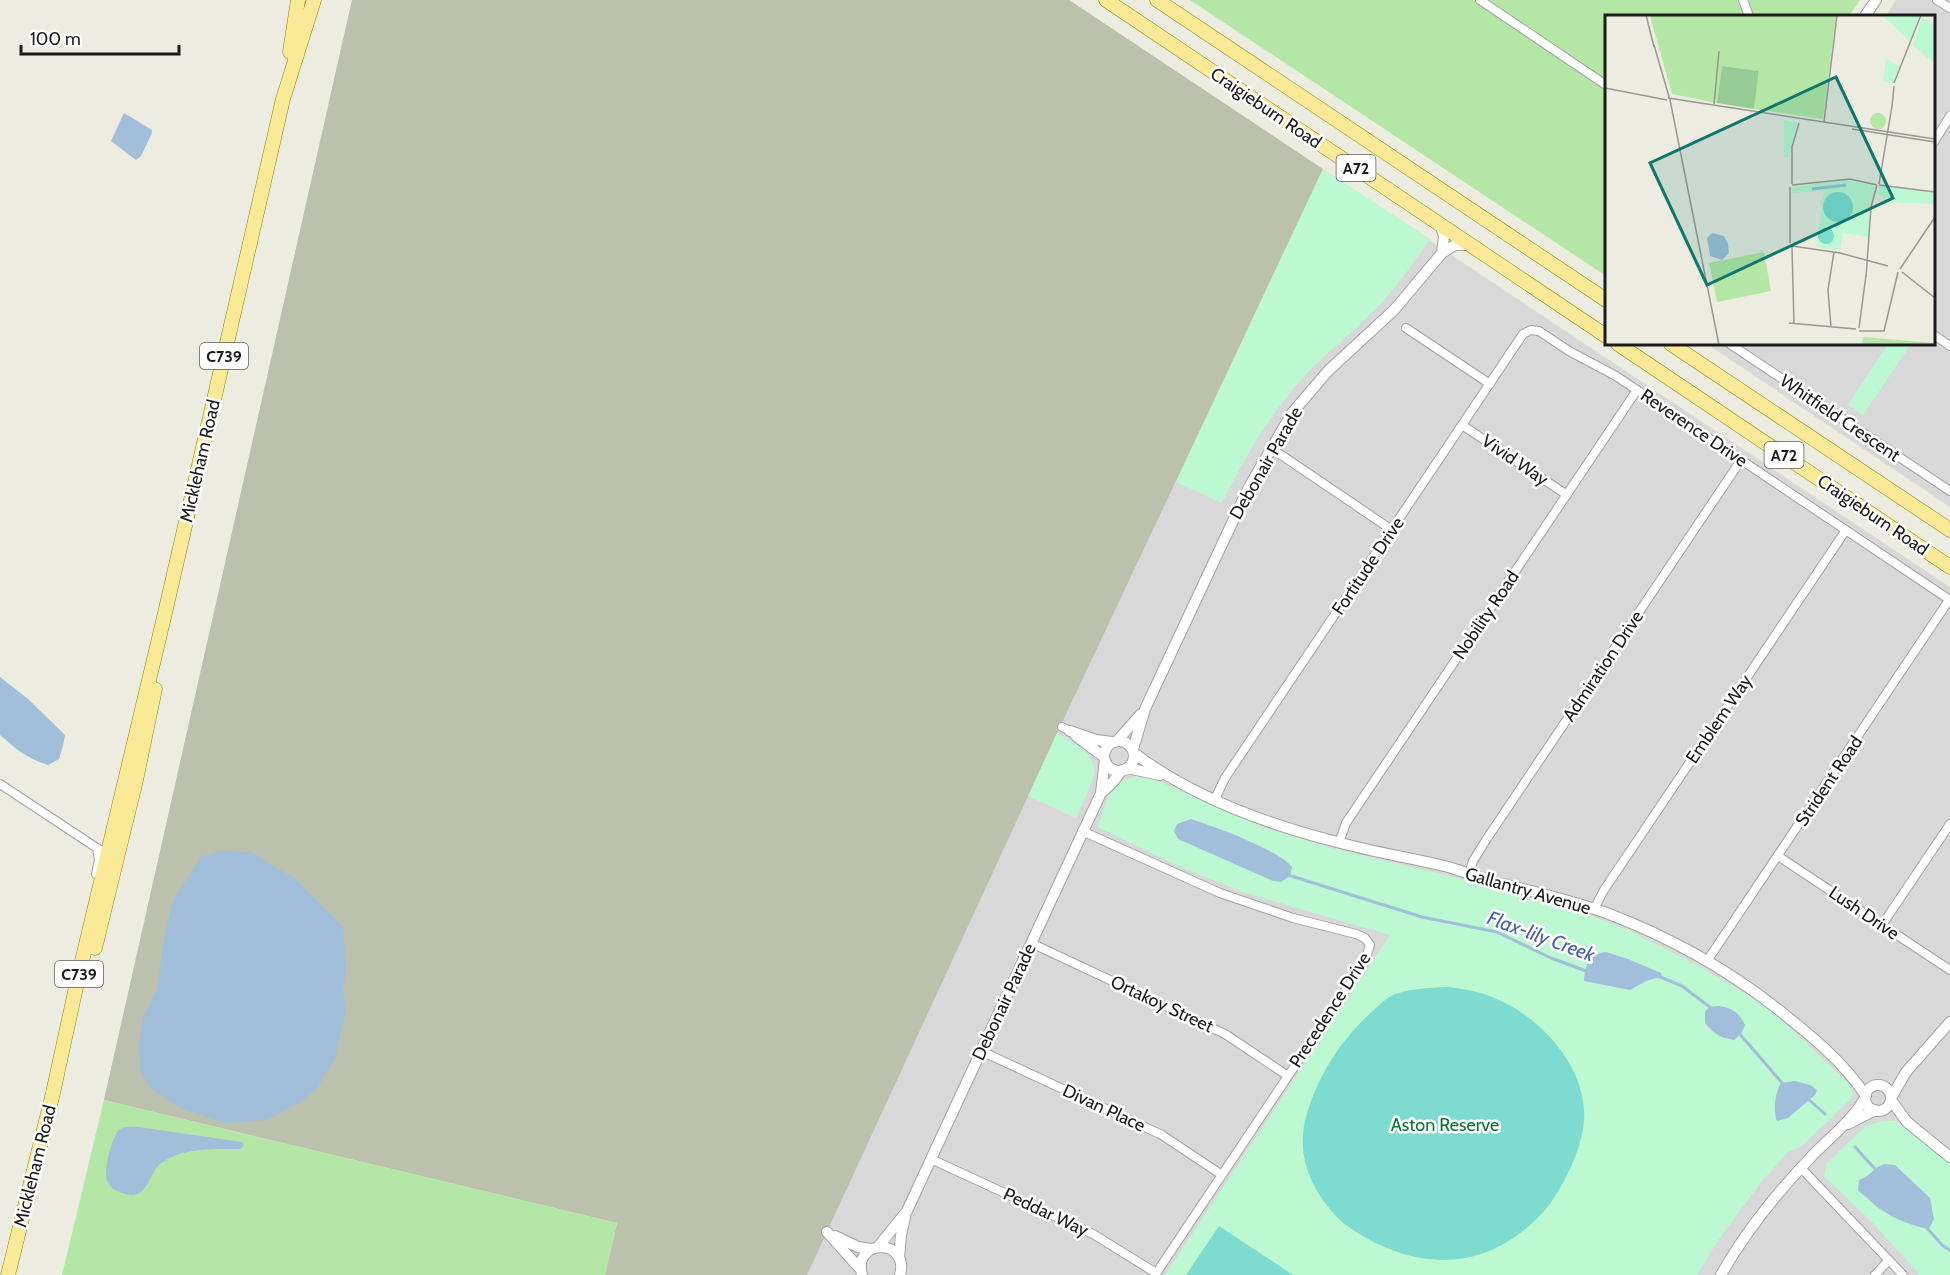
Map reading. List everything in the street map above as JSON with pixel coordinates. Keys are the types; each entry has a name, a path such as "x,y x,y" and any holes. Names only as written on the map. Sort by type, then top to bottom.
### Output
{"main road":[{"name":"Mickleham Road","path":"53,1093 107,855 150,713 165,613 283,99 298,0"},
{"name":"Mickleham Road","path":"283,99 314,0"},
{"name":"Craigieburn Road","path":"1106,0 1605,335"},
{"name":"Craigieburn Road","path":"1157,0 1605,299"},
{"name":"Craigieburn Road","path":"1618,345 1950,567"},
{"name":"Craigieburn Road","path":"1672,345 1950,530"},
{"name":"Mickleham Road","path":"8,1275 53,1093 107,855"}],"street":[{"path":"1480,0 1605,84"},
{"path":"1743,0 1749,15"},
{"path":"1867,15 1876,0"},
{"path":"1937,0 1950,8"},
{"path":"1935,140 1950,116"},
{"path":"1440,224 1444,236 1442,254"},
{"path":"1442,254 1455,245 1470,245"},
{"name":"Debonair Parade","path":"1133,751 1145,709 1238,511 1292,413 1312,387 1394,310 1442,254"},
{"path":"1406,328 1490,384"},
{"name":"Reverence Drive","path":"1523,334 1531,330 1539,331 1636,390 1950,600"},
{"name":"Fortitude Drive","path":"1215,799 1225,778 1523,334"},
{"path":"1935,336 1949,343"},
{"name":"Whitfield Crescent","path":"1731,345 1950,491"},
{"name":"Nobility Road","path":"1339,843 1346,823 1636,390"},
{"name":"Vivid Way","path":"1462,425 1567,495"},
{"path":"1271,448 1392,530"},
{"name":"Admiration Drive","path":"1469,874 1473,861 1486,840 1741,460"},
{"name":"Emblem Way","path":"1594,909 1604,890 1846,530"},
{"name":"Strident Road","path":"1707,962 1950,600"},
{"name":"Debonair Parade","path":"1115,742 1145,709"},
{"path":"1066,729 1096,740 1115,742 1126,742 1133,751 1133,762 1124,769 1114,769 1105,758 1066,729"},
{"path":"1105,758 1106,748 1115,742"},
{"name":"Gallantry Avenue","path":"1133,751 1169,777 1215,799 1275,823 1339,843 1448,868 1558,898 1594,909 1654,933 1707,962 1770,1004 1852,1075 1878,1086"},
{"name":"Debonair Parade","path":"861,1272 863,1258 886,1240 907,1211 1101,793 1105,758"},
{"name":"Debonair Parade","path":"1101,793 1124,769"},
{"name":"Gallantry Avenue","path":"1124,769 1169,777"},
{"path":"0,784 107,855"},
{"path":"1882,925 1950,825"},
{"name":"Precedence Drive","path":"1082,831 1220,893 1293,918 1356,934 1368,940 1371,949 1156,1274"},
{"name":"Lush Drive","path":"1778,856 1950,970"},
{"name":"Ortakoy Street","path":"1031,943 1225,1034 1288,1076"},
{"path":"1846,1125 1888,1106 1906,1072 1950,1022"},
{"name":"Divan Place","path":"981,1051 1162,1135 1222,1175"},
{"path":"1721,1275 1761,1214 1802,1168 1846,1125 1869,1090 1906,1072"},
{"name":"Gallantry Avenue","path":"1852,1075 1865,1097"},
{"path":"1878,1086 1888,1090 1891,1099 1907,1122"},
{"path":"1865,1097 1868,1106 1907,1122 1950,1156"},
{"name":"Peddar Way","path":"931,1160 1092,1234 1156,1274"},
{"path":"1802,1168 1903,1275"},
{"name":"Debonair Parade","path":"902,1268 901,1235 907,1211"},
{"path":"861,1272 827,1232 843,1241 891,1249 902,1268"},
{"path":"1875,1275 1889,1260"}],"shaded area":[{"path":"352,0 1069,0 1950,587 1950,1275 605,1275 617,1223 104,1100"},
{"path":"352,0 1069,0 1323,169 1067,712 807,1275 605,1275 617,1223 104,1100"},
{"path":"1896,0 1950,0 1950,507 1708,345 1935,345 1935,15 1887,15"},
{"path":"124,113 152,130 141,156 136,160 111,141"},
{"path":"0,677 28,699 65,735 59,759 48,765 40,762 22,753 0,735"},
{"path":"1191,819 1245,839 1274,853 1292,867 1290,876 1281,882 1273,881 1178,839 1174,831 1177,824"},
{"path":"221,851 251,852 295,879 343,927 346,969 343,990 346,1010 335,1058 318,1087 299,1103 266,1120 225,1123 182,1109 150,1088 140,1070 139,1043 143,1017 157,989 165,934 173,901 201,857"},
{"path":"1606,952 1661,973 1662,976 1646,981 1630,990 1584,981 1589,961 1596,955"},
{"path":"1719,1006 1735,1012 1745,1025 1741,1034 1734,1040 1717,1034 1705,1023 1705,1012 1709,1007"},
{"path":"1795,1081 1810,1085 1817,1090 1815,1095 1788,1118 1777,1121 1775,1107 1779,1087 1781,1083"},
{"path":"138,1127 242,1142 244,1146 240,1149 198,1150 178,1154 160,1164 140,1192 130,1195 117,1191 109,1184 106,1176 107,1162 111,1145 120,1129"},
{"path":"1884,1164 1895,1165 1930,1198 1934,1219 1929,1229 1892,1216 1858,1191 1859,1180"}],"green space":[{"path":"1190,0 1860,0 1850,15 1605,15 1605,275"},
{"path":"1323,169 1430,239 1382,303 1318,362 1289,394 1257,439 1222,503 1176,482"},
{"path":"1887,345 1910,345 1863,415 1848,405"},
{"path":"1057,733 1085,751 1094,768 1093,778 1076,818 1028,796"},
{"name":"Aston Reserve","path":"1137,776 1165,784 1268,829 1332,848 1453,877 1584,913 1630,931 1701,967 1768,1007 1852,1087 1852,1098 1802,1146 1788,1152 1762,1181 1717,1242 1697,1275 1165,1275 1390,935 1243,892 1176,865 1098,827 1106,802 1114,789 1120,783"},
{"name":"Aston Reserve","path":"1448,987 1476,992 1510,1005 1543,1030 1557,1045 1578,1081 1583,1101 1584,1121 1580,1143 1572,1165 1550,1204 1527,1227 1503,1244 1478,1255 1452,1260 1425,1259 1398,1252 1370,1240 1343,1223 1322,1199 1308,1173 1303,1144 1307,1113 1318,1084 1351,1033 1391,996 1423,988"},
{"path":"104,1100 617,1223 605,1275 62,1275"},
{"path":"1883,1121 1896,1121 1950,1163 1950,1275 1920,1275 1871,1221 1824,1176 1827,1163 1866,1126"},
{"path":"1219,1226 1293,1275 1186,1275"}],"waterway":[{"name":"Flax-lily Creek","path":"1288,875 1422,917 1497,932 1551,958 1589,972"},
{"name":"Flax-lily Creek","path":"1658,976 1682,986 1711,1008"},
{"name":"Flax-lily Creek","path":"1738,1032 1783,1084"},
{"name":"Flax-lily Creek","path":"1807,1098 1825,1114"},
{"name":"Flax-lily Creek","path":"1855,1147 1876,1170"},
{"name":"Flax-lily Creek","path":"1926,1227 1943,1246 1950,1250"}]}
